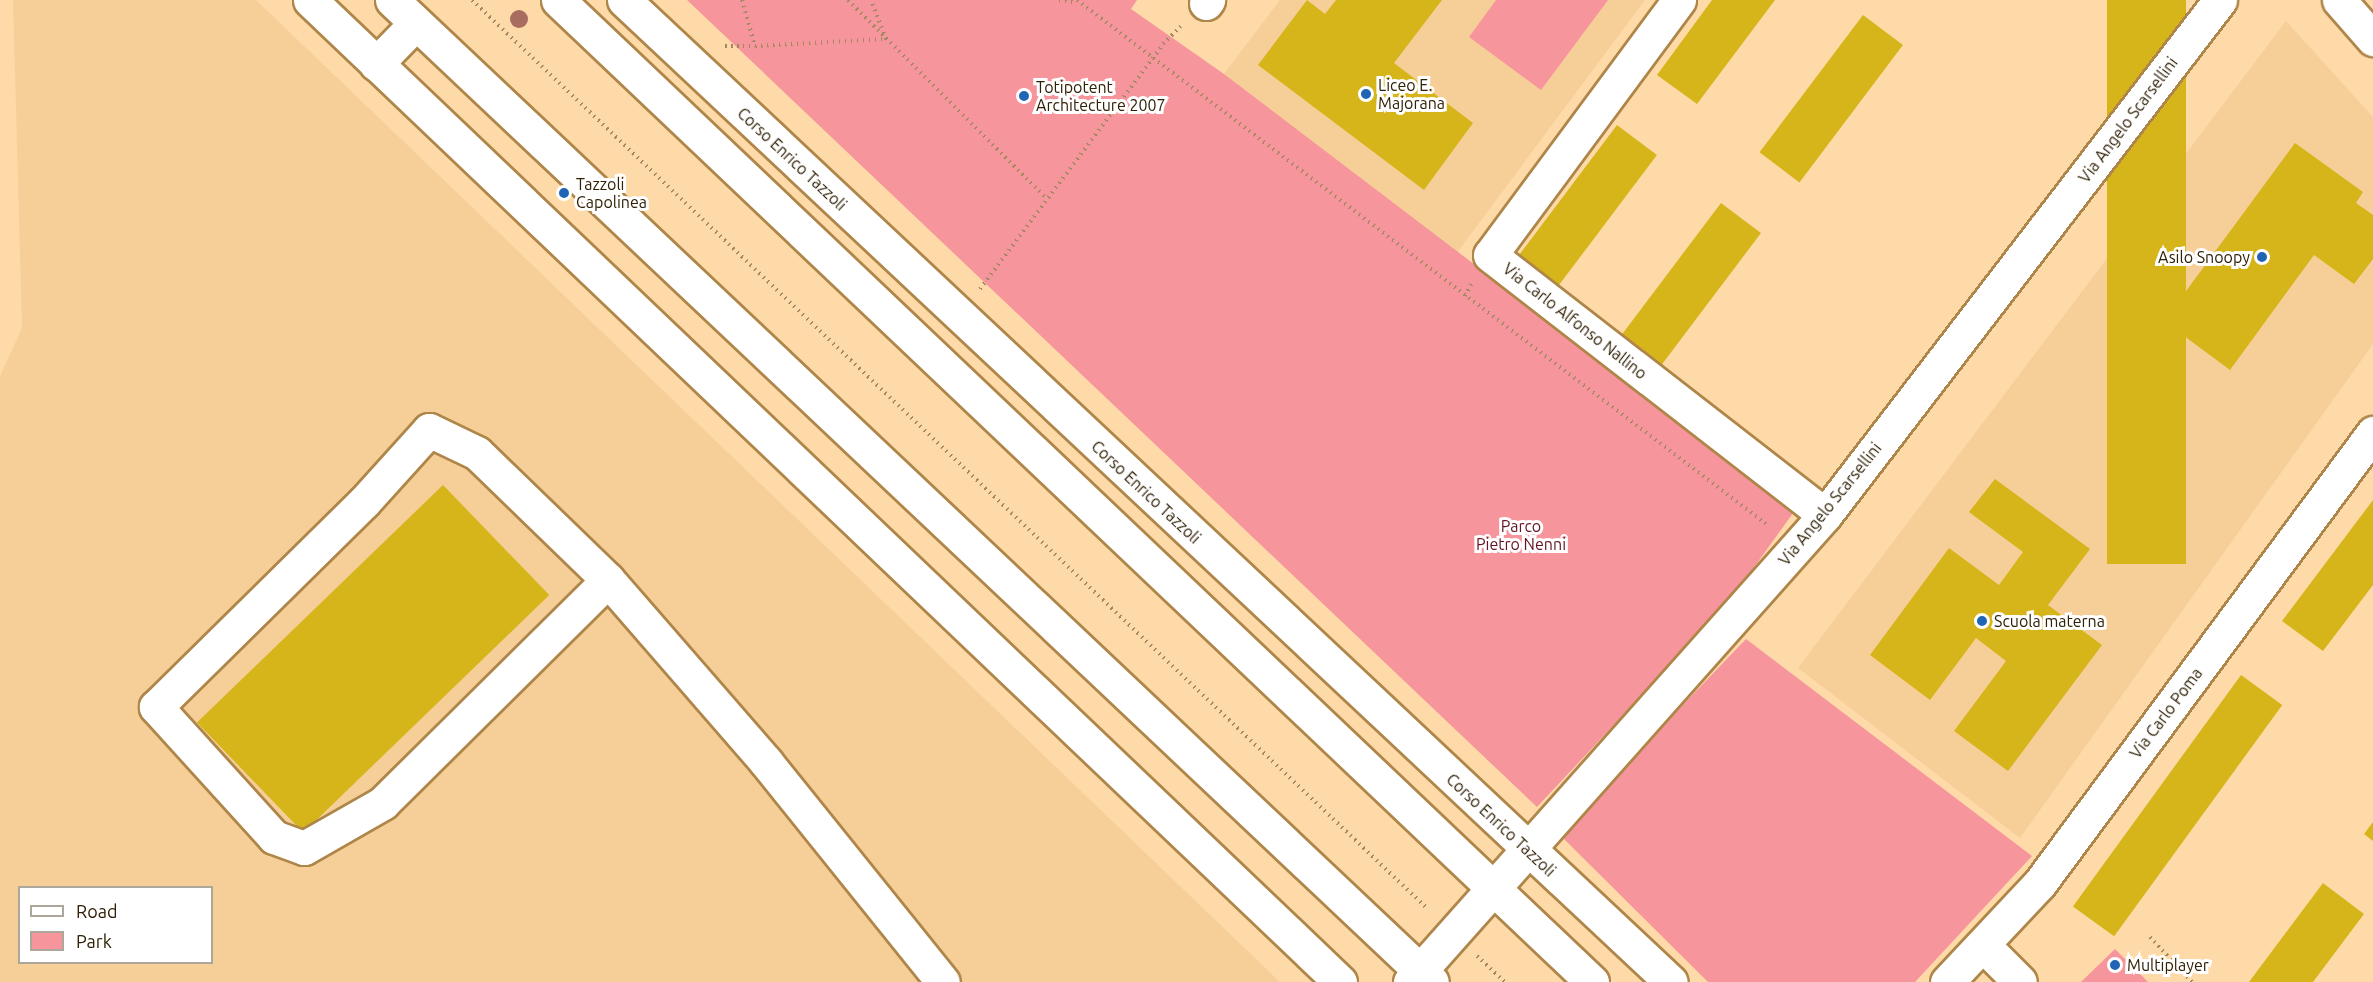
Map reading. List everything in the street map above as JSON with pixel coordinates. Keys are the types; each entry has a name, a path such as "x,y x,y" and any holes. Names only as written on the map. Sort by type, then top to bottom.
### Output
{"street":[{"path":"310,0 1340,982"},
{"path":"392,0 1420,978"},
{"path":"558,0 1592,982"},
{"name":"Corso Enrico Tazzoli","path":"624,0 957,315 1671,982"},
{"name":"Via Carlo Alfonso Nallino","path":"1679,0 1490,255 1825,515"},
{"name":"Via Angelo Scarsellini","path":"1420,978 1452,932 1529,851 1825,515 2220,0"},
{"path":"2339,0 2373,39"},
{"path":"376,64 416,22"},
{"path":"608,580 383,802 304,848 274,837 156,707 364,502 429,430 477,453 608,580 766,762 943,982"},
{"name":"Via Carlo Poma","path":"1947,982 2040,883 2373,433"},
{"path":"1983,945 2020,982"}],"path":[{"path":"472,0 1505,982"},
{"path":"742,0 754,46 886,39"},
{"path":"848,0 1047,199"},
{"path":"871,0 886,39"},
{"path":"1059,0 1078,2 1796,547"},
{"path":"957,315 985,283 1152,59 1207,2"},
{"path":"2150,937 2192,982"}],"shaded area":[{"path":"13,0 256,0 1280,982 0,982 0,376 22,328"},
{"path":"1280,0 1645,0 1456,254 1224,74"},
{"path":"2286,21 2373,117 2373,344 2020,838 1798,668"}],"green space":[{"name":"Parco Pietro Nenni","path":"687,0 1137,0 1131,9 1224,74 1796,509 1729,602 1537,807"},
{"path":"1496,0 1608,0 1541,90 1469,37"},
{"path":"1746,639 2032,856 1915,982 1708,982 1559,834"},
{"name":"Multiplayer","path":"2115,949 2148,982 2081,982"}],"building":[{"name":"Liceo E. Majorana","path":"1307,0 1325,14 1336,0 1442,0 1394,63 1473,123 1424,190 1258,65"},
{"path":"1712,0 1775,0 1697,104 1657,75"},
{"path":"2107,0 2186,0 2186,564 2107,564"},
{"path":"1863,15 1903,45 1799,182 1759,152"},
{"path":"1617,125 1657,155 1555,291 1515,261"},
{"name":"Asilo Snoopy","path":"2295,143 2363,192 2356,203 2373,215 2373,259 2354,284 2314,255 2230,370 2164,321"},
{"path":"1721,203 1761,233 1659,369 1619,339"},
{"name":"Scuola materna","path":"1995,479 2090,549 2048,605 2102,645 2008,771 1954,731 2006,661 1976,638 1930,700 1870,655 1949,548 1999,585 2023,552 1969,512"},
{"path":"443,485 549,595 303,833 197,723"},
{"path":"2373,500 2373,585 2323,651 2282,621"},
{"path":"2241,675 2282,705 2114,936 2073,906"},
{"path":"2373,822 2373,841 2364,834"},
{"path":"2323,883 2364,914 2313,982 2249,982"}],"place":[{"name":"Liceo E. Majorana","path":"1366,94"},
{"name":"Totipotent Architecture 2007","path":"1024,96"},
{"name":"Tazzoli Capolinea","path":"564,193"},
{"name":"Asilo Snoopy","path":"2262,257"},
{"name":"Scuola materna","path":"1982,621"},
{"name":"Multiplayer","path":"2115,965"}]}
